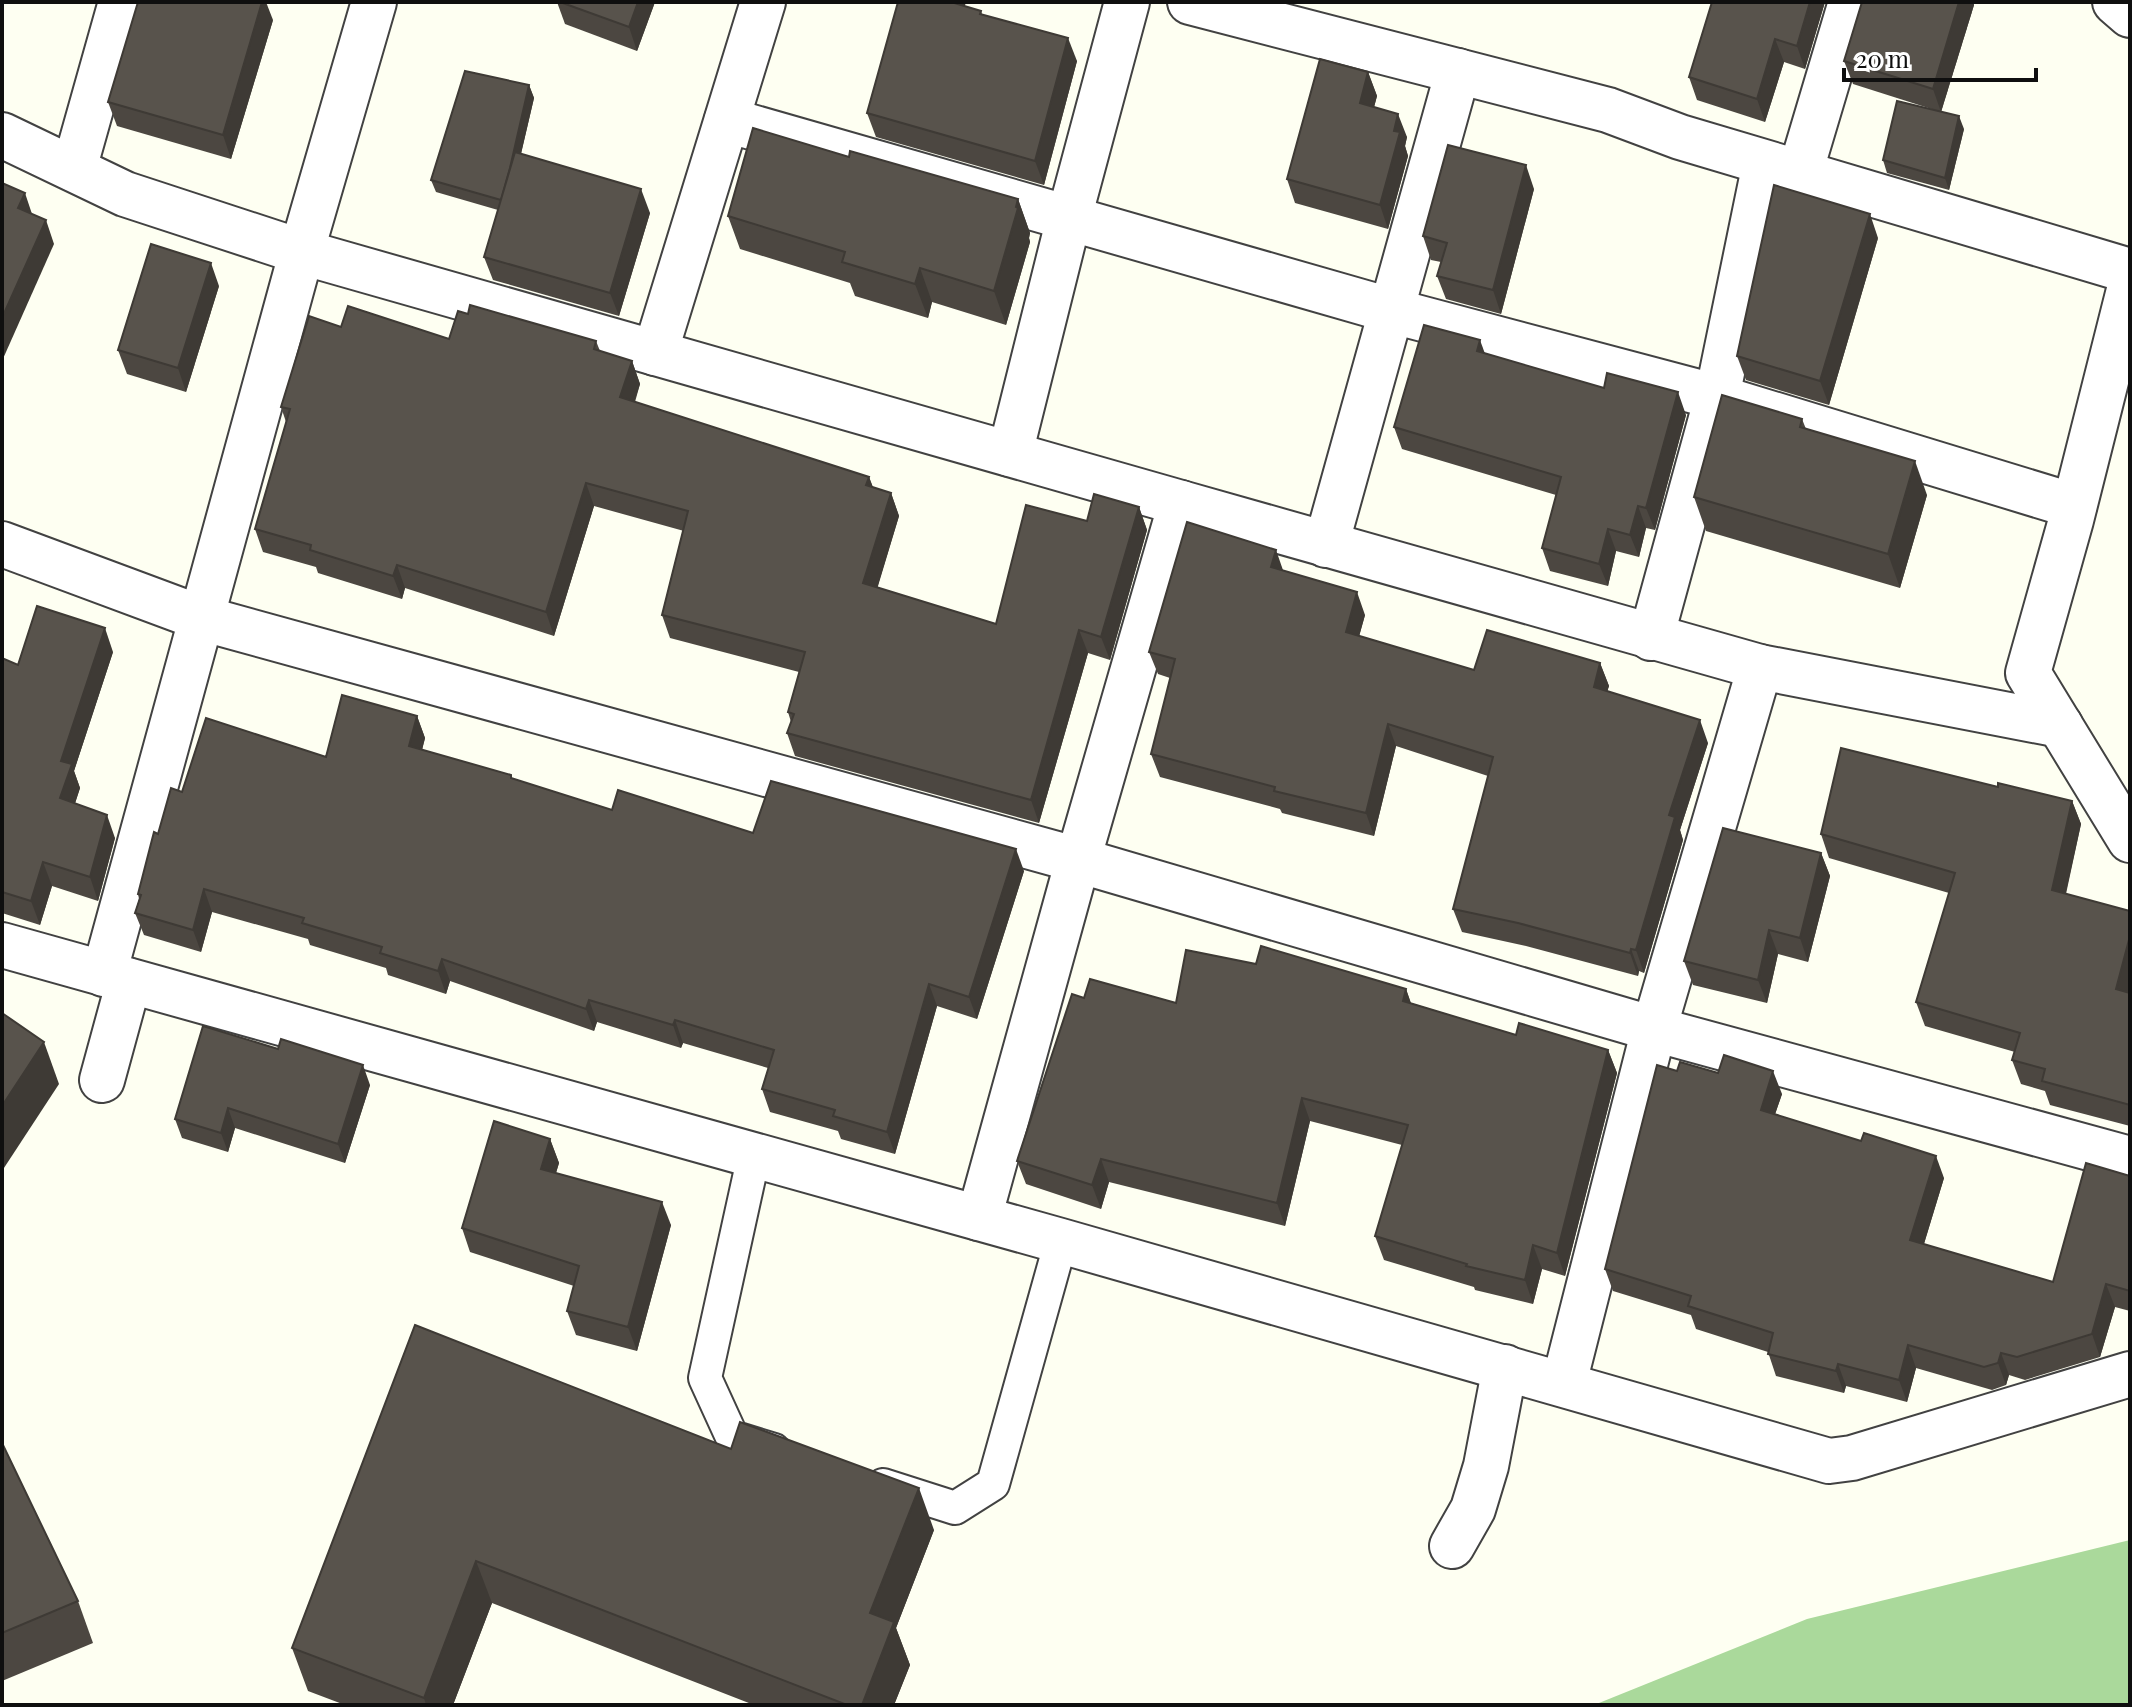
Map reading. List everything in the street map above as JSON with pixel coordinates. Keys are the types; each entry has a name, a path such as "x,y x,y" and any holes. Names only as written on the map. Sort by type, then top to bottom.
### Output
{"street":[{"path":"74,169 121,2"},
{"path":"102,1080 117,977 201,618 374,2"},
{"path":"655,353 763,2"},
{"path":"1010,454 1127,2"},
{"path":"1190,2 1608,110 1680,137 2130,271"},
{"path":"1651,638 1783,168 1851,2"},
{"path":"2115,2 2130,15"},
{"path":"1326,545 1458,71"},
{"path":"727,120 1393,311 1717,397 2074,506"},
{"path":"2,135 125,194 302,252 1651,638 1760,667 2060,725"},
{"path":"2130,286 2028,673 2130,840"},
{"path":"979,1218 1181,503"},
{"path":"2,544 201,618 1078,860 1654,1029 2130,1159"},
{"path":"1564,1383 1654,1029 1760,667"},
{"path":"2,945 1564,1383 1829,1461 1852,1458 2130,1374"},
{"path":"1452,1546 1478,1495 1505,1367"}],"lane":[{"path":"754,1155 705,1378 732,1437 806,1460"},
{"path":"851,1475 955,1508 993,1484 1061,1241"}],"green space":[{"path":"2130,1540 2130,1705 1594,1705 1807,1619"}],"building":[{"path":"138,2 262,2 223,135 108,102"},
{"path":"560,2 638,2 629,27"},
{"path":"898,2 951,2 981,11 980,14 1068,38 1035,161 867,113"},
{"path":"1712,2 1810,2 1797,46 1775,39 1757,99 1689,77"},
{"path":"1862,2 1959,2 1933,89 1844,61"},
{"path":"1320,59 1368,72 1360,103 1398,114 1394,131 1400,132 1380,205 1287,179"},
{"path":"465,71 529,85 501,200 431,180"},
{"path":"1897,101 1959,116 1945,178 1883,160"},
{"path":"753,128 849,157 850,151 1018,199 994,291 920,268 915,284 842,262 845,252 728,216"},
{"path":"1448,145 1526,165 1493,290 1437,276 1447,243 1423,236"},
{"path":"515,152 641,189 610,293 484,257"},
{"path":"2,183 25,193 18,208 46,220 2,318"},
{"path":"1774,185 1870,214 1820,381 1737,356"},
{"path":"151,244 211,263 178,368 118,350"},
{"path":"470,305 596,341 594,349 632,361 620,397 869,477 866,485 891,493 863,583 996,624 1026,505 1087,521 1094,494 1139,507 1101,637 1079,630 1031,800 787,733 794,714 788,712 805,652 662,615 688,511 586,483 546,612 397,565 393,576 310,550 311,545 255,529 290,409 281,407 309,316 341,327 348,306 449,339 458,311 468,314"},
{"path":"1424,325 1480,340 1477,351 1604,388 1607,373 1678,392 1646,508 1638,506 1630,535 1608,529 1599,564 1542,548 1561,477 1394,427"},
{"path":"1722,395 1802,419 1800,427 1915,461 1888,554 1694,497"},
{"path":"1187,522 1276,550 1271,567 1357,592 1346,632 1474,670 1487,630 1600,663 1594,687 1700,720 1669,815 1675,817 1636,950 1631,949 1630,953 1453,909 1493,757 1388,724 1366,813 1274,791 1275,787 1151,754 1175,659 1149,652"},
{"path":"37,606 105,628 61,761 72,764 60,798 107,815 90,877 43,862 31,901 2,892 2,658 18,665"},
{"path":"342,695 417,716 409,746 511,775 511,778 612,810 618,790 753,833 771,781 1016,849 969,997 929,984 887,1132 833,1116 835,1110 762,1089 774,1050 675,1020 673,1025 589,1000 586,1009 442,959 438,971 380,953 382,947 302,923 304,918 204,889 193,930 135,913 154,832 158,834 171,788 182,792 206,718 326,757"},
{"path":"1841,748 1998,787 1998,783 2072,801 2052,890 2130,911 2130,936 2116,989 2130,993 2130,1105 2042,1081 2045,1069 2012,1060 2020,1033 1916,1002 1955,873 1821,834"},
{"path":"1723,828 1821,853 1800,938 1769,930 1758,980 1684,961"},
{"path":"1261,946 1406,989 1403,1001 1516,1035 1519,1023 1608,1050 1557,1253 1533,1245 1525,1280 1466,1266 1375,1236 1408,1125 1302,1098 1277,1203 1101,1159 1092,1185 1017,1161 1072,994 1084,998 1090,979 1176,1003 1186,950 1256,964"},
{"path":"2,1013 44,1042 2,1106"},
{"path":"203,1026 278,1049 281,1039 363,1065 338,1144 228,1108 221,1133 175,1119"},
{"path":"1724,1055 1773,1071 1761,1110 1861,1141 1864,1133 1936,1156 1910,1240 2053,1282 2086,1163 2130,1176 2130,1291 2106,1284 2092,1334 2017,1357 2001,1353 1998,1363 1984,1367 1908,1345 1899,1380 1838,1364 1836,1371 1768,1354 1773,1333 1688,1306 1691,1296 1605,1269 1657,1065 1677,1071 1680,1062 1718,1073"},
{"path":"494,1121 550,1139 541,1169 662,1202 628,1327 567,1311 579,1266 462,1228"},
{"path":"415,1325 731,1449 740,1422 919,1488 870,1613 894,1622 862,1705 847,1705 476,1561 424,1698 292,1648"},
{"path":"2,1443 78,1601 2,1633"}]}
